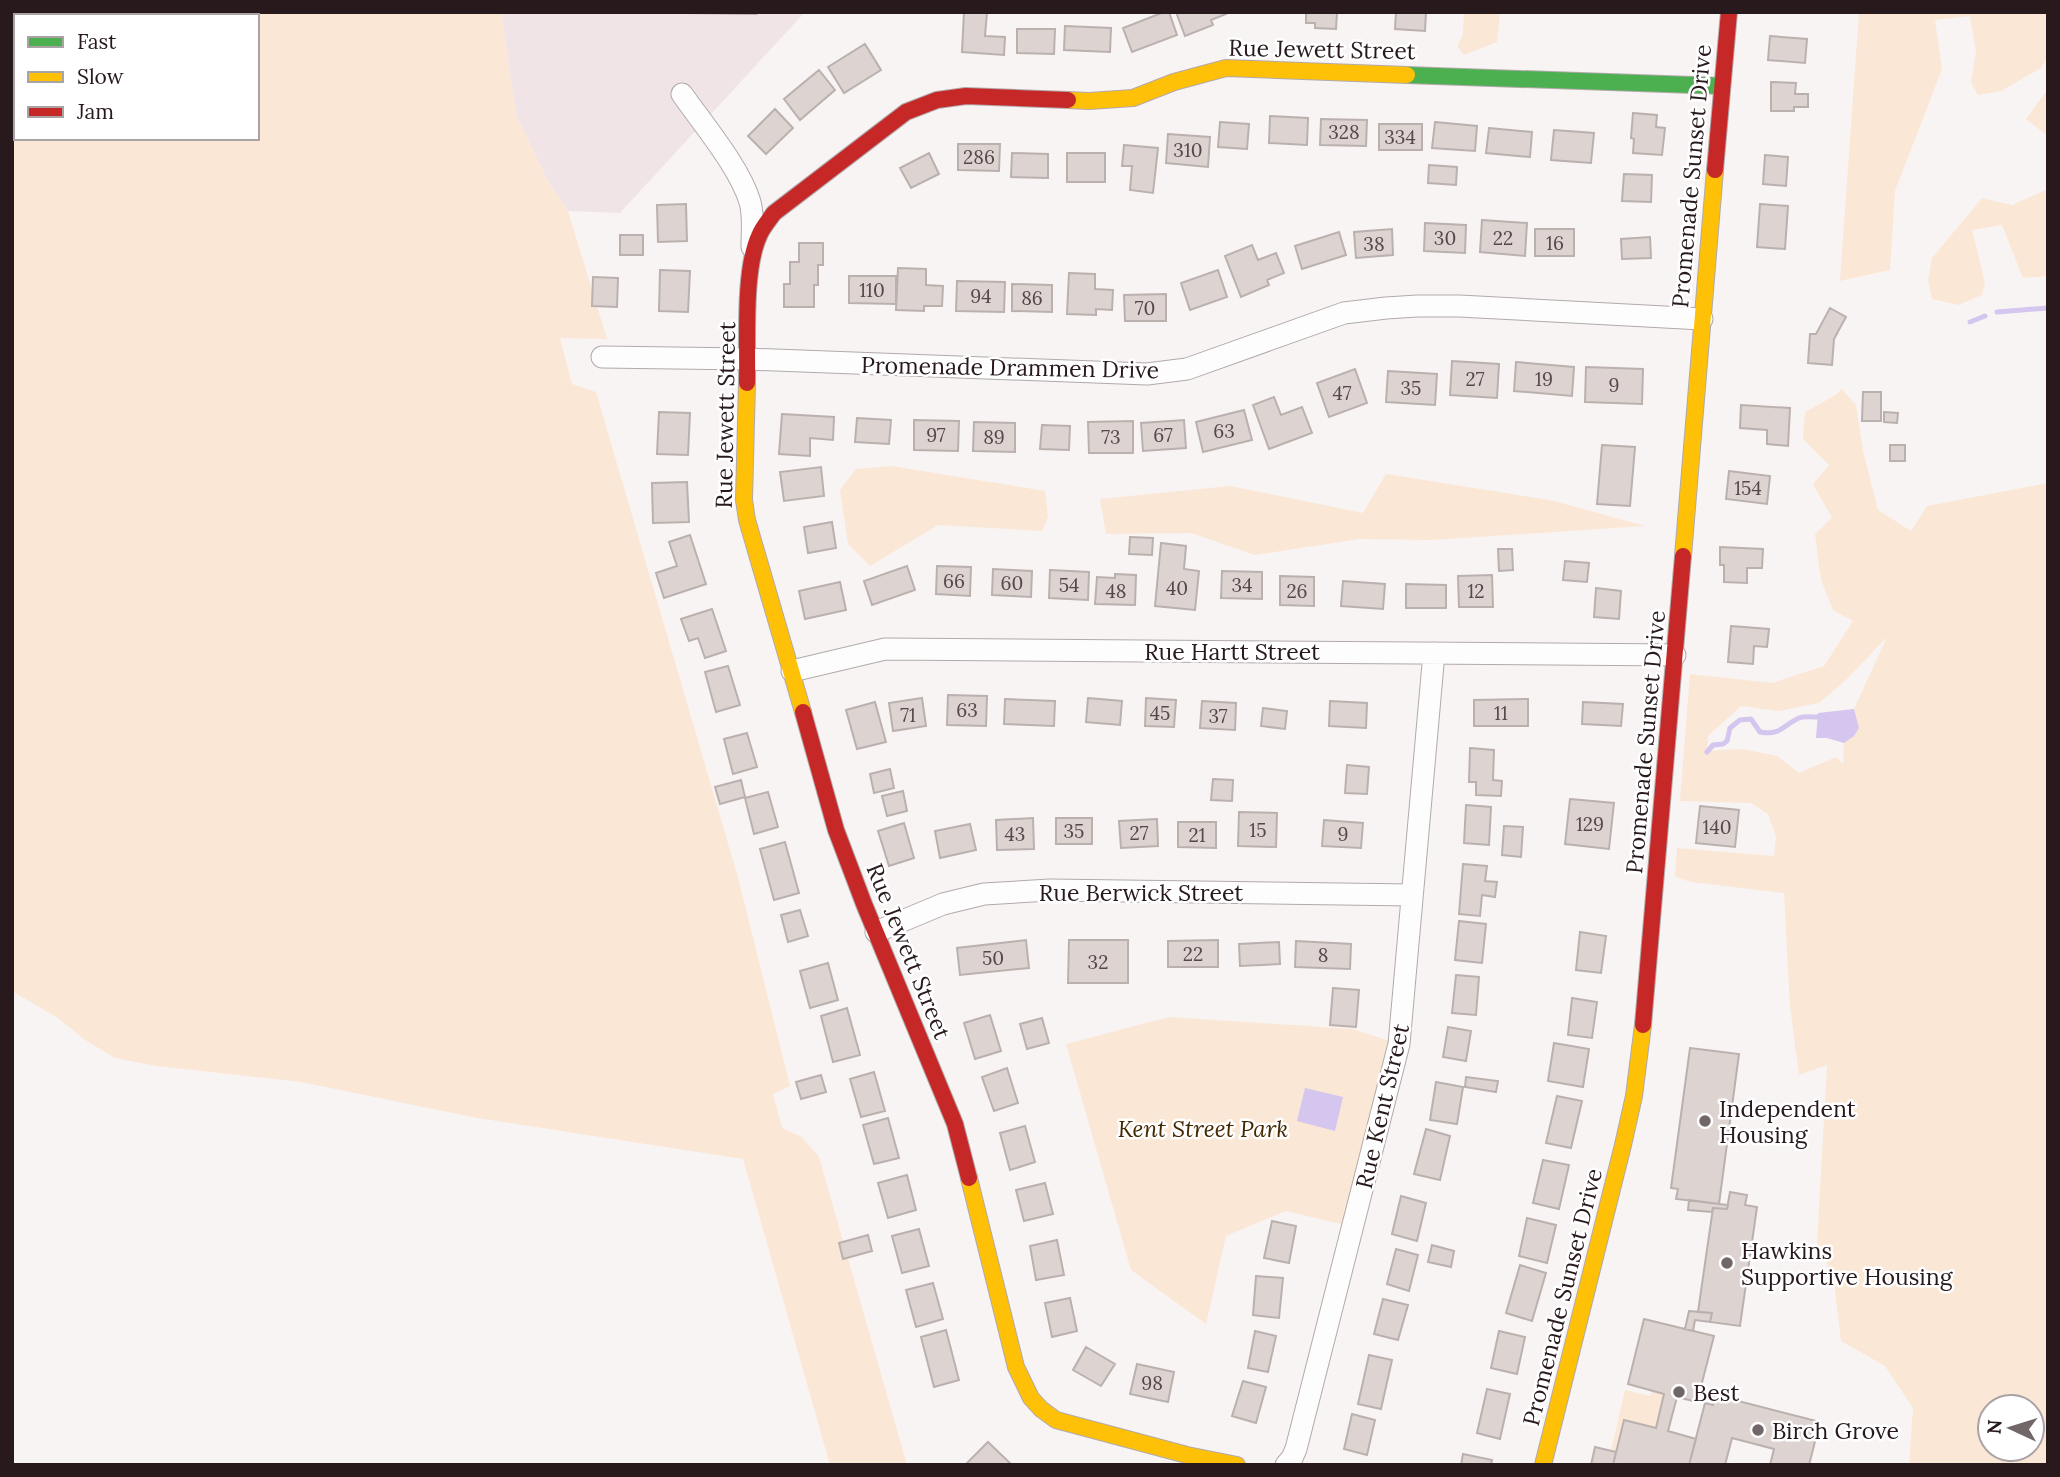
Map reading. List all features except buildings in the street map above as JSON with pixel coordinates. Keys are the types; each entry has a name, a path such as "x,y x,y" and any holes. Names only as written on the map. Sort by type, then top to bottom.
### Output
{"street":[{"name":"Promenade Sunset Drive","path":"1543,1465 1614,1189 1634,1096 1648,986 1729,12"},
{"name":"Rue Jewett Street","path":"1186,1460 1056,1420 1040,1409 1027,1393 1016,1367 955,1124 836,830 747,520 744,500 751,257 759,234 774,213 793,197 906,112 937,100 966,96 1089,101 1133,98 1174,82 1226,68 1722,86"},
{"path":"682,94 746,189 751,205 751,257"},
{"path":"746,189 759,199 774,201 793,197"},
{"name":"Promenade Drammen Drive","path":"602,357 747,359 1147,373 1187,369 1344,313 1386,308 1459,306 1702,319"},
{"name":"Rue Hartt Street","path":"792,671 885,649 1675,655"},
{"name":"Rue Kent Street","path":"1286,1465 1296,1449 1399,1044 1434,653"},
{"name":"Rue Berwick Street","path":"876,932 943,904 984,894 1050,890 1412,895"},
{"path":"1186,1460 1237,1465"}],"shaded area":[{"path":"501,12 805,12 620,213 568,211 548,182 516,115"},
{"path":"1854,709 1859,728 1854,736 1844,743 1816,738 1818,713"},
{"path":"1305,1088 1343,1097 1335,1131 1297,1121"}],"green space":[{"path":"12,12 501,12 516,115 548,182 568,211 607,339 560,338 572,384 596,392 739,881 790,1086 773,1094 782,1128 802,1137 819,1157 907,1465 830,1465 743,1159 477,1118 301,1082 156,1066 115,1058 85,1040 58,1018 12,991"},
{"path":"1464,12 1500,12 1497,42 1464,55 1457,46 1463,35"},
{"path":"1859,12 2048,12 2048,57 2041,68 2001,91 1978,95 1971,82 1976,52 1970,16 1935,20 1942,69 1895,191 1890,270 1840,281"},
{"path":"2048,89 2048,136 2026,119"},
{"path":"2048,189 2048,276 2023,278 2002,225 1972,230 1985,283 1982,295 1958,305 1932,299 1928,281 1932,258 1982,198 2012,205"},
{"path":"1842,389 1856,405 1863,451 1878,510 1911,531 1927,506 2048,483 2048,1465 1909,1465 1913,1408 1885,1366 1841,1341 1833,1275 1817,1245 1827,1065 1799,1075 1790,1007 1784,893 1691,882 1675,877 1677,848 1774,856 1776,837 1768,814 1751,803 1680,801 1690,674 1772,683 1824,666 1853,621 1833,610 1821,580 1815,534 1832,518 1813,484 1829,465 1803,439 1805,412","holes":["1887,637 1854,709 1858,728 1854,736 1844,743 1843,764 1836,757 1799,773 1777,756 1743,749 1707,751 1708,736 1741,706 1779,711 1819,703 1847,679"]},
{"path":"892,466 1045,491 1048,517 1042,531 938,525 870,566 848,544 840,490 856,469"},
{"path":"1386,474 1550,500 1645,526 1431,540 1360,539 1255,555 1191,533 1106,534 1100,499 1230,486 1363,513"},
{"name":"Kent Street Park","path":"1169,1017 1353,1029 1399,1044 1353,1227 1286,1211 1226,1236 1206,1324 1131,1270 1066,1044"},
{"path":"1625,1390 1650,1396 1652,1391 1664,1394 1656,1428 1624,1421 1616,1452 1611,1451"}],"waterway":[{"path":"1997,312 2048,308"},
{"path":"1970,322 1985,316"},
{"path":"1707,752 1713,745 1727,741 1730,728 1740,720 1751,719 1760,732 1767,733 1777,731 1799,718 1818,717"}],"traffic: fast":[{"path":"1407,75 1722,86"}],"traffic: slow":[{"path":"1068,100 1133,98 1174,82 1226,68 1407,75"},
{"path":"1683,556 1715,170"},
{"path":"747,383 744,500 747,520 803,712"},
{"path":"1543,1465 1623,1145 1634,1096 1643,1025"},
{"path":"969,1178 1016,1367 1031,1398 1041,1409 1056,1420 1187,1455 1237,1465"}],"traffic: jam":[{"path":"1715,170 1729,12"},
{"path":"747,383 747,308 751,268 759,236 774,213 906,112 937,100 966,96 1068,100"},
{"path":"1643,1025 1683,556"},
{"path":"803,712 836,830 955,1124 969,1178"}],"place":[{"name":"Independent Housing","path":"1705,1121"},
{"name":"Hawkins Supportive Housing","path":"1727,1263"},
{"name":"Best","path":"1679,1392"},
{"name":"Birch Grove","path":"1758,1430"}]}
